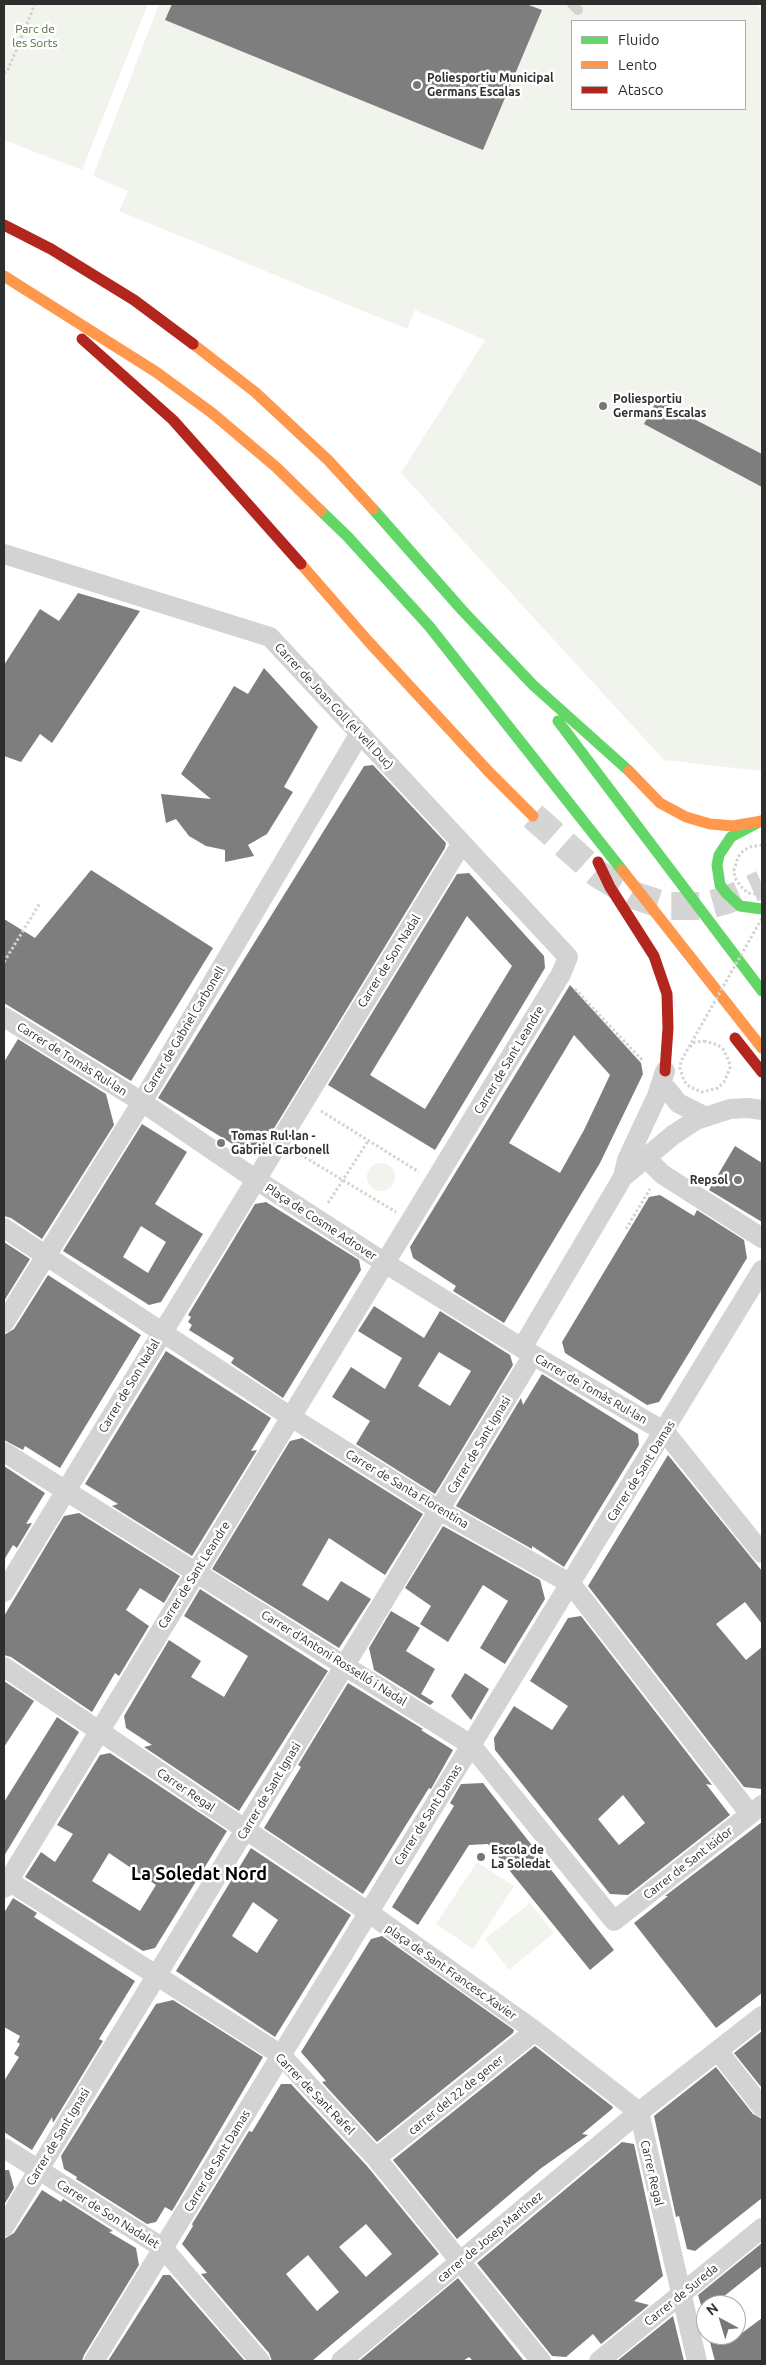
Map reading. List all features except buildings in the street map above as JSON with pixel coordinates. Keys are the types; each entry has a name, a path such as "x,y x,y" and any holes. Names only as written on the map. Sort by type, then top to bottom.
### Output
{"main road":[{"path":"4,225 51,249 134,300 255,392 328,460 462,610 533,685 624,766 647,791 667,807 686,817 710,824 733,826 762,821"},
{"path":"4,277 156,372 212,413 276,467 348,536 429,626 762,1048"},
{"path":"4,277 70,329 173,420 251,506 368,641 489,772 533,816"},
{"path":"533,685 575,747 628,813 762,991"},
{"path":"544,774 610,887 654,956 667,994 668,1028 660,1075"},
{"path":"628,813 714,907"},
{"path":"762,821 731,837 719,855 717,865 720,885 727,894 740,906 750,909 762,909"},
{"path":"593,855 653,933"},
{"path":"729,1029 762,1072"}],"street":[{"name":"Carrer de Joan Coll (el vell Duc)","path":"4,554 270,637 462,843 564,966"},
{"name":"Carrer de Gabriel Carbonell","path":"4,1323 142,1102 360,734"},
{"name":"Carrer de Son Nadal","path":"316,1079 462,843"},
{"name":"Carrer de Sant Leandre","path":"448,1161 564,966"},
{"name":"Carrer de Tomàs Rul·lan","path":"6,1024 142,1102 255,1179"},
{"path":"660,1075 678,1103 704,1116"},
{"path":"646,1158 660,1075"},
{"path":"623,1177 627,1160 657,1096 660,1075"},
{"name":"Plaça de Cosme Adrover","path":"316,1079 255,1179 385,1263 448,1161"},
{"path":"623,1177 688,1124 704,1116 730,1109 762,1110"},
{"path":"646,1158 662,1174 762,1238"},
{"name":"Carrer de Sant Ignasi","path":"4,2227 439,1510 623,1177"},
{"name":"Carrer de Son Nadal","path":"4,1592 255,1179"},
{"name":"Carrer de Santa Florentina","path":"4,1228 161,1333 439,1510 571,1584 756,1809"},
{"name":"Carrer de Tomàs Rul·lan","path":"385,1263 528,1352 665,1432 762,1553"},
{"name":"Carrer de Sant Leandre","path":"5,1882 385,1263"},
{"name":"Carrer de Sant Damas","path":"94,2361 368,1912 665,1432 762,1270"},
{"name":"Carrer d'Antoni Rosselló i Nadal","path":"4,1452 472,1745 614,1921"},
{"name":"Carrer Regal","path":"4,1667 368,1912"},
{"name":"Carrer de Sant Isidor","path":"614,1921 756,1809"},
{"name":"Carrer de Sant Rafel","path":"5,1882 281,2055 376,2158 541,2361"},
{"name":"plaça de Sant Francesc Xavier","path":"368,1912 535,2031"},
{"path":"535,2031 638,2112 762,2016"},
{"name":"carrer del 22 de gener","path":"376,2158 535,2031"},
{"path":"718,2051 762,2107"},
{"name":"Carrer Regal","path":"638,2112 697,2361"},
{"name":"carrer de Josep Martínez","path":"341,2361 638,2112"},
{"name":"Carrer de Son Nadalet","path":"4,2148 163,2248 260,2361"},
{"name":"Carrer de Sureda","path":"599,2361 762,2228"}],"path":[{"path":"4,73 7,72 35,4"},
{"path":"762,845 750,847 743,851 738,857 734,870 735,878 742,889 748,893 762,895"},
{"path":"4,962 40,903"},
{"path":"704,1041 718,1045 723,1049 730,1068 729,1075 718,1088 702,1092 690,1087 684,1081 680,1068 681,1061 762,918"},
{"path":"564,966 660,1075"},
{"path":"304,1100 435,1182"},
{"path":"278,1141 411,1221"},
{"path":"318,1220 368,1141"}],"green space":[{"name":"Parc de les Sorts","path":"4,4 148,4 82,170 4,140"},
{"name":"Poliesportiu Germans Escalas","path":"159,4 755,4 762,9 762,771 664,760 401,473 485,340 415,310 407,329 119,211 128,191 93,176"},
{"path":"381,1163 391,1167 395,1177 391,1187 381,1191 371,1187 367,1177 371,1167"},
{"path":"477,1862 514,1886 473,1949 436,1924"},
{"path":"530,1903 554,1933 509,1970 485,1939"}],"tunnel":[{"path":"533,816 598,874 633,895 666,906 705,906 727,900 762,884"}],"traffic: fast":[{"path":"373,509 462,610 533,685 629,771"},
{"path":"321,511 347,536 429,626 622,870"},
{"path":"558,721 762,991"},
{"path":"761,821 731,837 719,855 717,865 720,885 727,894 740,906 762,909"}],"traffic: slow":[{"path":"4,276 156,372 212,413 276,467 321,511"},
{"path":"193,344 255,392 328,460 373,509"},
{"path":"301,564 368,641 489,772 533,816"},
{"path":"629,771 660,803 686,817 710,824 733,826 762,821"},
{"path":"622,870 762,1048"}],"traffic: jam":[{"path":"4,225 51,249 134,300 193,344"},
{"path":"82,339 173,420 301,564"},
{"path":"598,862 610,887 654,956 667,994 668,1028 665,1071"},
{"path":"735,1038 762,1072"}],"place":[{"name":"Poliesportiu Municipal Germans Escalas","path":"417,85"},
{"name":"Poliesportiu Germans Escalas","path":"603,406"},
{"name":"Tomas Rul·lan - Gabriel Carbonell","path":"221,1143"},
{"name":"Repsol","path":"738,1180"},
{"name":"Escola de La Soledat","path":"481,1857"}],"district":[{"name":"La Soledat Nord","path":"199,1874"}]}
